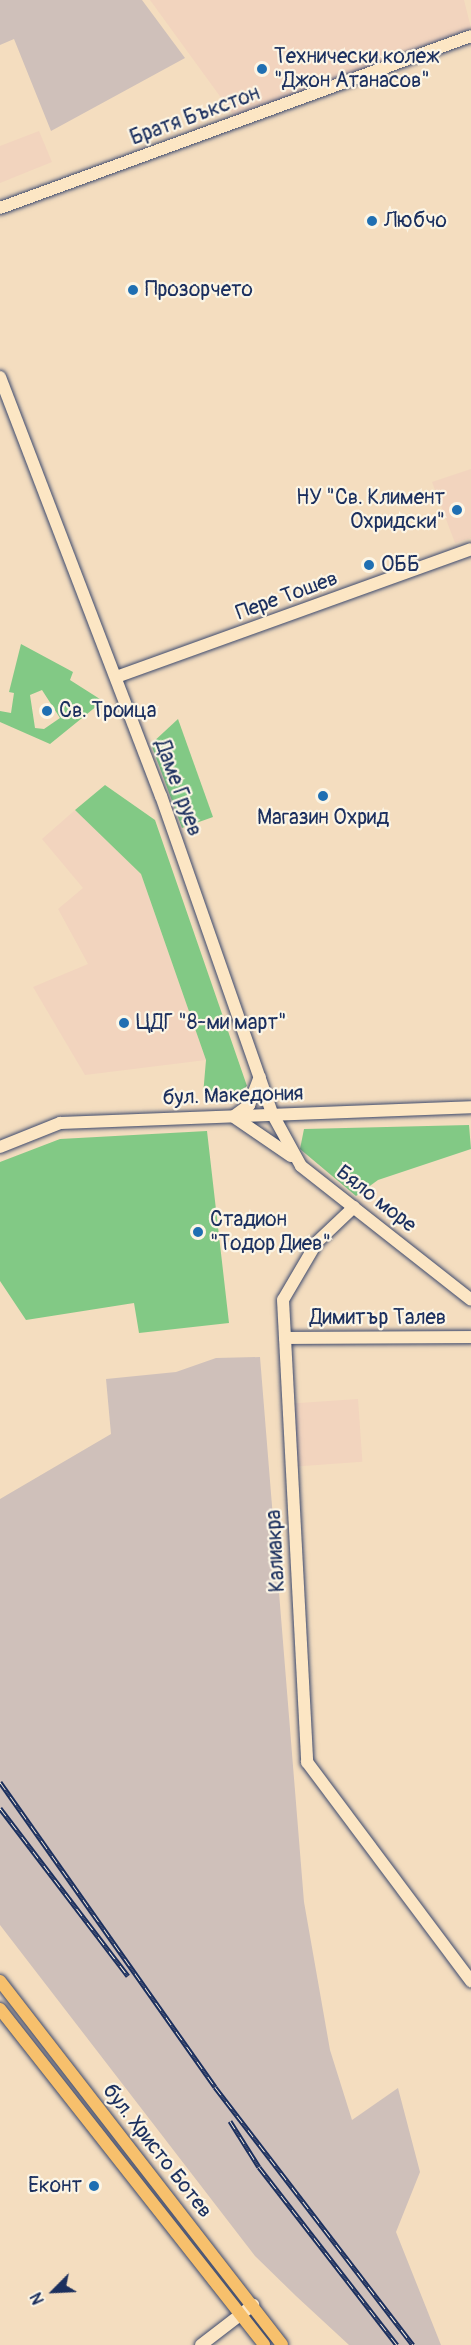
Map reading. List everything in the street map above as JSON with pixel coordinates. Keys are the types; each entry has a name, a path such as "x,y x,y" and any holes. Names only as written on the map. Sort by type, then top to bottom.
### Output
{"main road":[{"name":"бул. Христо Ботев","path":"0,1980 282,2345"},
{"name":"бул. Христо Ботев","path":"0,2009 264,2345"}],"street":[{"name":"Братя Бъкстон","path":"0,208 471,36"},
{"name":"Даме Груев","path":"0,377 116,677 273,1115"},
{"name":"Пере Тошев","path":"116,677 471,549"},
{"path":"260,1077 249,1105 233,1116 302,1166"},
{"name":"бул. Македония","path":"0,1147 60,1123 471,1107"},
{"name":"Бяло море","path":"273,1115 302,1166 471,1300"},
{"name":"Калиакра","path":"354,1207 317,1242 283,1300 307,1762 471,1981"},
{"name":"Димитър Талев","path":"285,1338 471,1337"},
{"path":"201,2345 253,2305"}],"shaded area":[{"path":"0,0 142,0 185,58 51,131 14,39 0,45"},
{"path":"150,0 464,0 471,28 235,117"},
{"path":"39,131 52,162 0,183 0,146"},
{"name":"НУ \"Св. Климент Охридски\"","path":"471,469 471,538 455,543 432,482"},
{"name":"ЦДГ \"8-ми март\"","path":"75,810 141,874 206,1060 85,1075 33,987 88,964 58,909 83,888 42,839"},
{"path":"260,1357 304,1902 330,2050 352,2120 398,2088 420,2172 396,2232 441,2345 349,2345 296,2296 255,2256 0,1925 0,1499 111,1434 106,1379 176,1372 216,1358"},
{"path":"358,1399 362,1462 297,1466 292,1404"}],"green space":[{"path":"21,644 73,672 70,680 103,701 50,744 0,722 0,711 11,713 14,693 9,692","holes":["42,690 60,718 44,729 35,728 30,695"]},
{"path":"178,719 213,817 182,828 151,744"},
{"path":"105,785 155,820 247,1086 237,1100 203,1095 206,1060 141,874 75,810"},
{"path":"469,1125 471,1149 378,1180 356,1196 300,1149 304,1129"},
{"name":"Стадион \"Тодор Диев\"","path":"207,1131 229,1323 139,1333 134,1303 26,1320 0,1281 0,1162 60,1139"}],"railway":[{"path":"0,1782 215,2087 413,2345"},
{"path":"0,1808 128,1976"},
{"path":"230,2121 259,2167 397,2345"}],"place":[{"name":"Технически колеж \"Джон Атанасов\"","path":"262,69"},
{"name":"Любчо","path":"372,221"},
{"name":"Прозорчето","path":"133,290"},
{"name":"НУ \"Св. Климент Охридски\"","path":"457,510"},
{"name":"ОББ","path":"369,565"},
{"name":"Св. Троица","path":"47,711"},
{"name":"Магазин Охрид","path":"323,796"},
{"name":"ЦДГ \"8-ми март\"","path":"124,1023"},
{"name":"Стадион \"Тодор Диев\"","path":"198,1232"},
{"name":"Еконт","path":"94,2186"}]}
